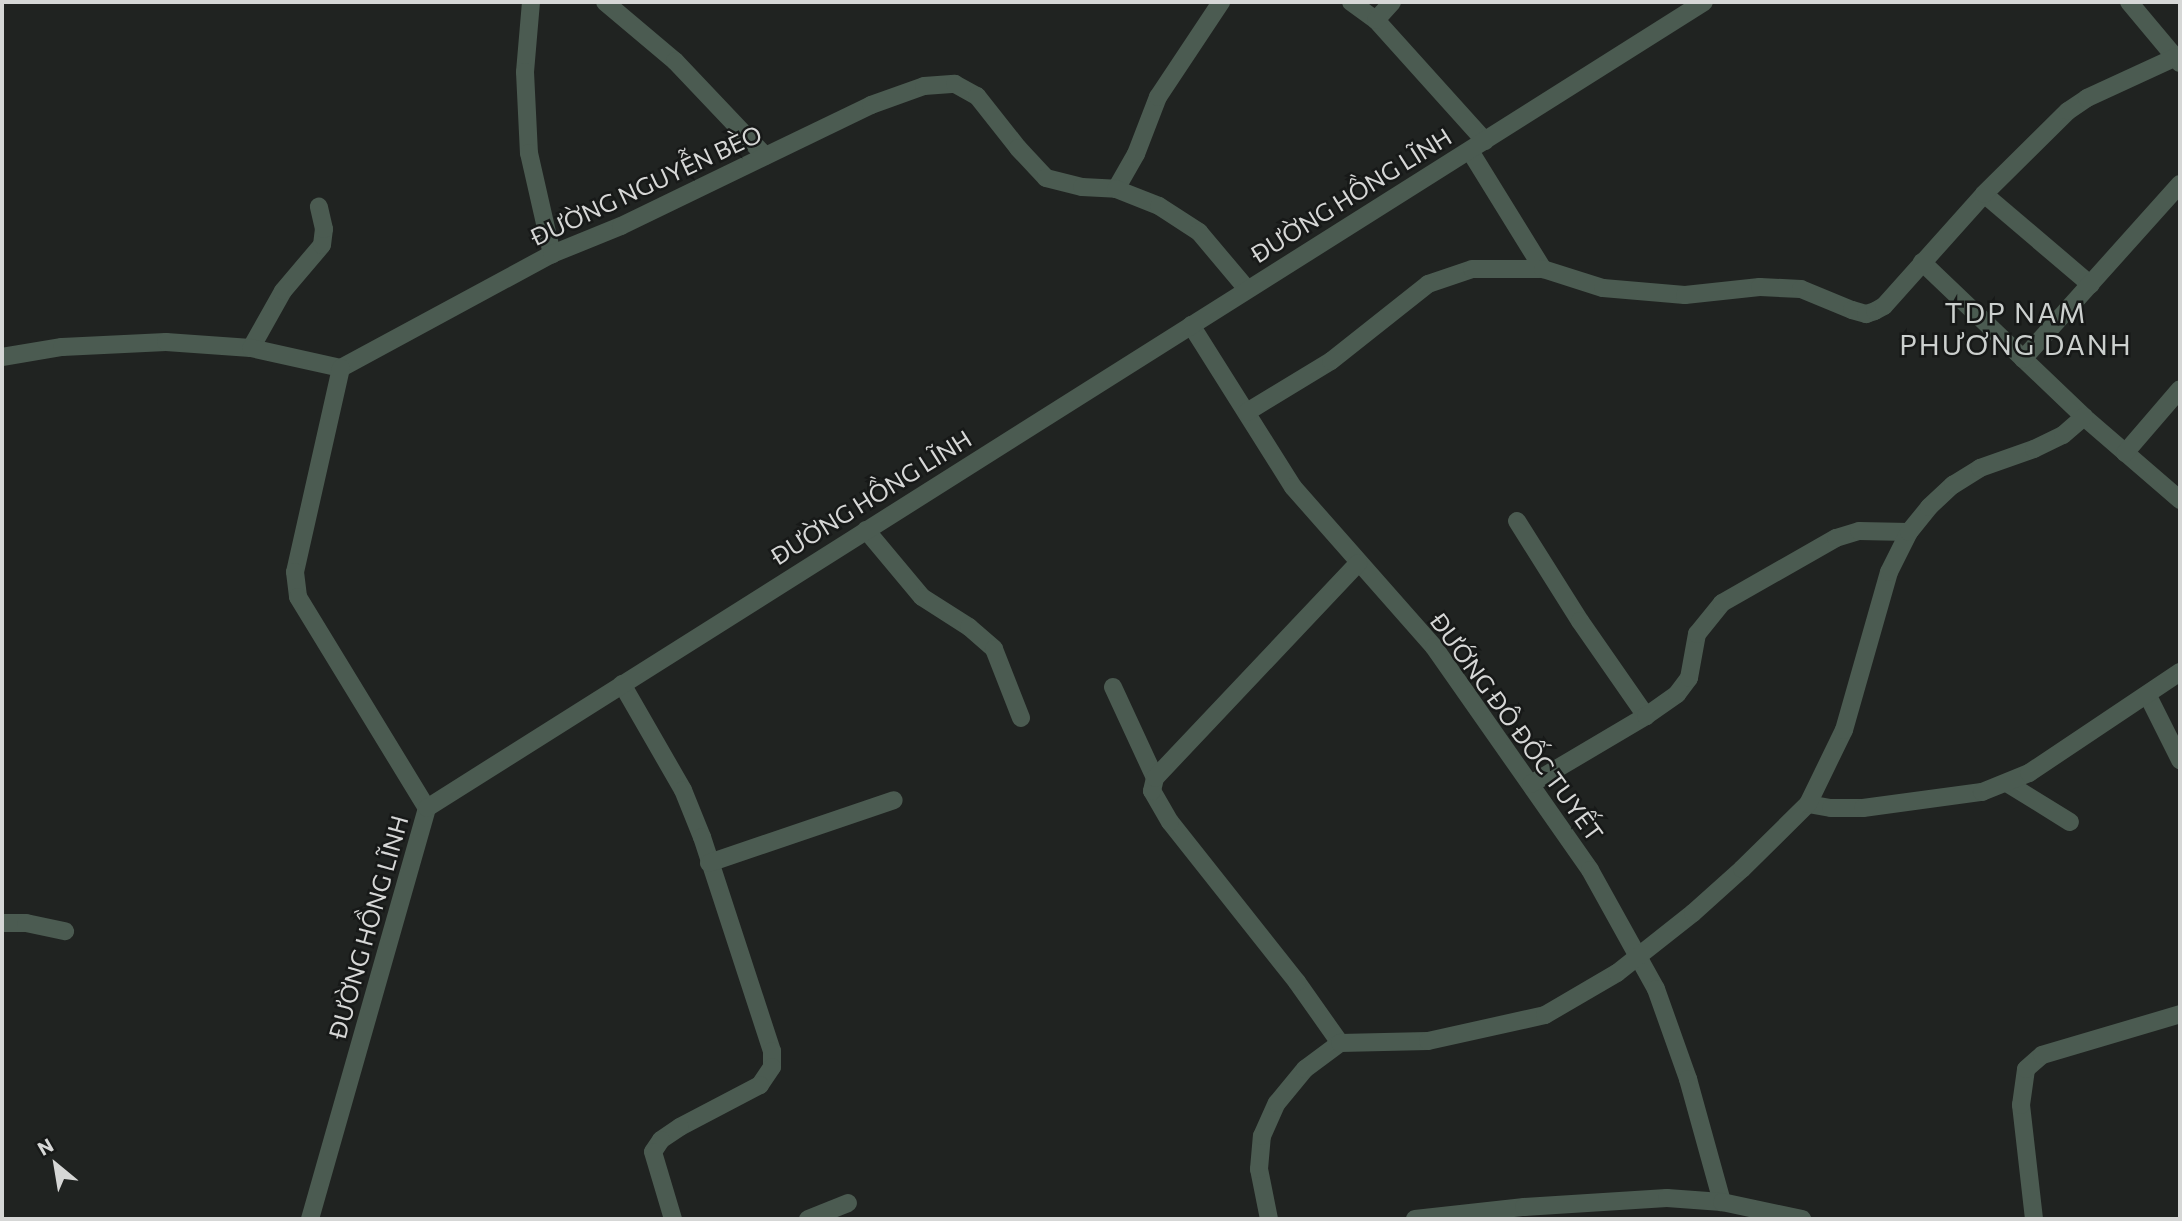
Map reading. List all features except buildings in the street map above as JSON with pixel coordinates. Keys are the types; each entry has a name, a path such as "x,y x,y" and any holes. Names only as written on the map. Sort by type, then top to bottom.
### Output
{"street":[{"path":"531,2 525,72 530,153 552,254"},
{"path":"605,2 675,61 765,156"},
{"path":"1116,189 1136,154 1158,97 1220,2"},
{"path":"1351,2 1376,20 1485,141"},
{"path":"1376,20 1392,2"},
{"name":"ĐƯỜNG HỒNG LĨNH","path":"310,1219 427,808 1704,2"},
{"path":"1247,412 1331,361 1428,284 1472,269 1543,269 1625,291 1685,295 1760,287 1801,289 1866,314 1884,306 1984,194 2068,111 2087,98 2178,60 2129,2"},
{"name":"ĐƯỜNG NGUYỄN BÈO","path":"341,368 552,254 621,226 870,105 924,86 955,84 977,96 1018,148 1046,178 1082,187 1116,189 1159,206 1199,232 1247,289"},
{"path":"1470,151 1543,269"},
{"path":"2023,359 2180,184"},
{"path":"1984,194 2091,285"},
{"path":"251,348 279,297 322,245 324,229 319,207"},
{"path":"1922,262 2084,418 2180,500"},
{"name":"ĐƯỚNG ĐÔ ĐỐC TUYẾT","path":"1191,325 1293,487 1357,563 1434,647 1590,870 1656,989 1688,1079 1722,1202"},
{"path":"2,357 62,347 166,342 251,348 341,368 295,572 298,597 427,808"},
{"path":"2125,453 2180,389"},
{"path":"1269,1219 1259,1170 1262,1136 1277,1103 1305,1069 1340,1043 1428,1041 1519,1023 1545,1015 1580,997 1703,904 1808,804 1844,730 1889,572 1909,533 1929,507 1953,485 1980,468 2044,444 2084,418"},
{"path":"1517,521 1580,621 1646,716"},
{"path":"866,530 922,597 969,627 994,649 1021,718"},
{"path":"1531,784 1646,716 1677,694 1689,678 1697,634 1722,603 1836,538 1859,531 1909,533"},
{"path":"1340,1043 1297,982 1163,812 1152,791 1155,779 1357,563"},
{"path":"1808,804 1830,808 1903,804 1954,798 2007,783 2029,773 2180,673"},
{"path":"622,684 683,790 747,967 772,1051 772,1067 760,1085 680,1127 661,1140 653,1152 673,1219"},
{"path":"1114,687 1155,779"},
{"path":"2148,696 2180,760"},
{"path":"2007,783 2070,822"},
{"path":"709,863 894,800"},
{"path":"2,923 26,923 65,931"},
{"path":"2034,1219 2021,1105 2026,1069 2042,1055 2180,1014"},
{"path":"1415,1219 1599,1201 1667,1198 1722,1202 1802,1219"},
{"path":"808,1219 848,1203"}],"district":[{"name":"TDP NAM PHƯƠNG DANH","path":"2016,328"}]}
